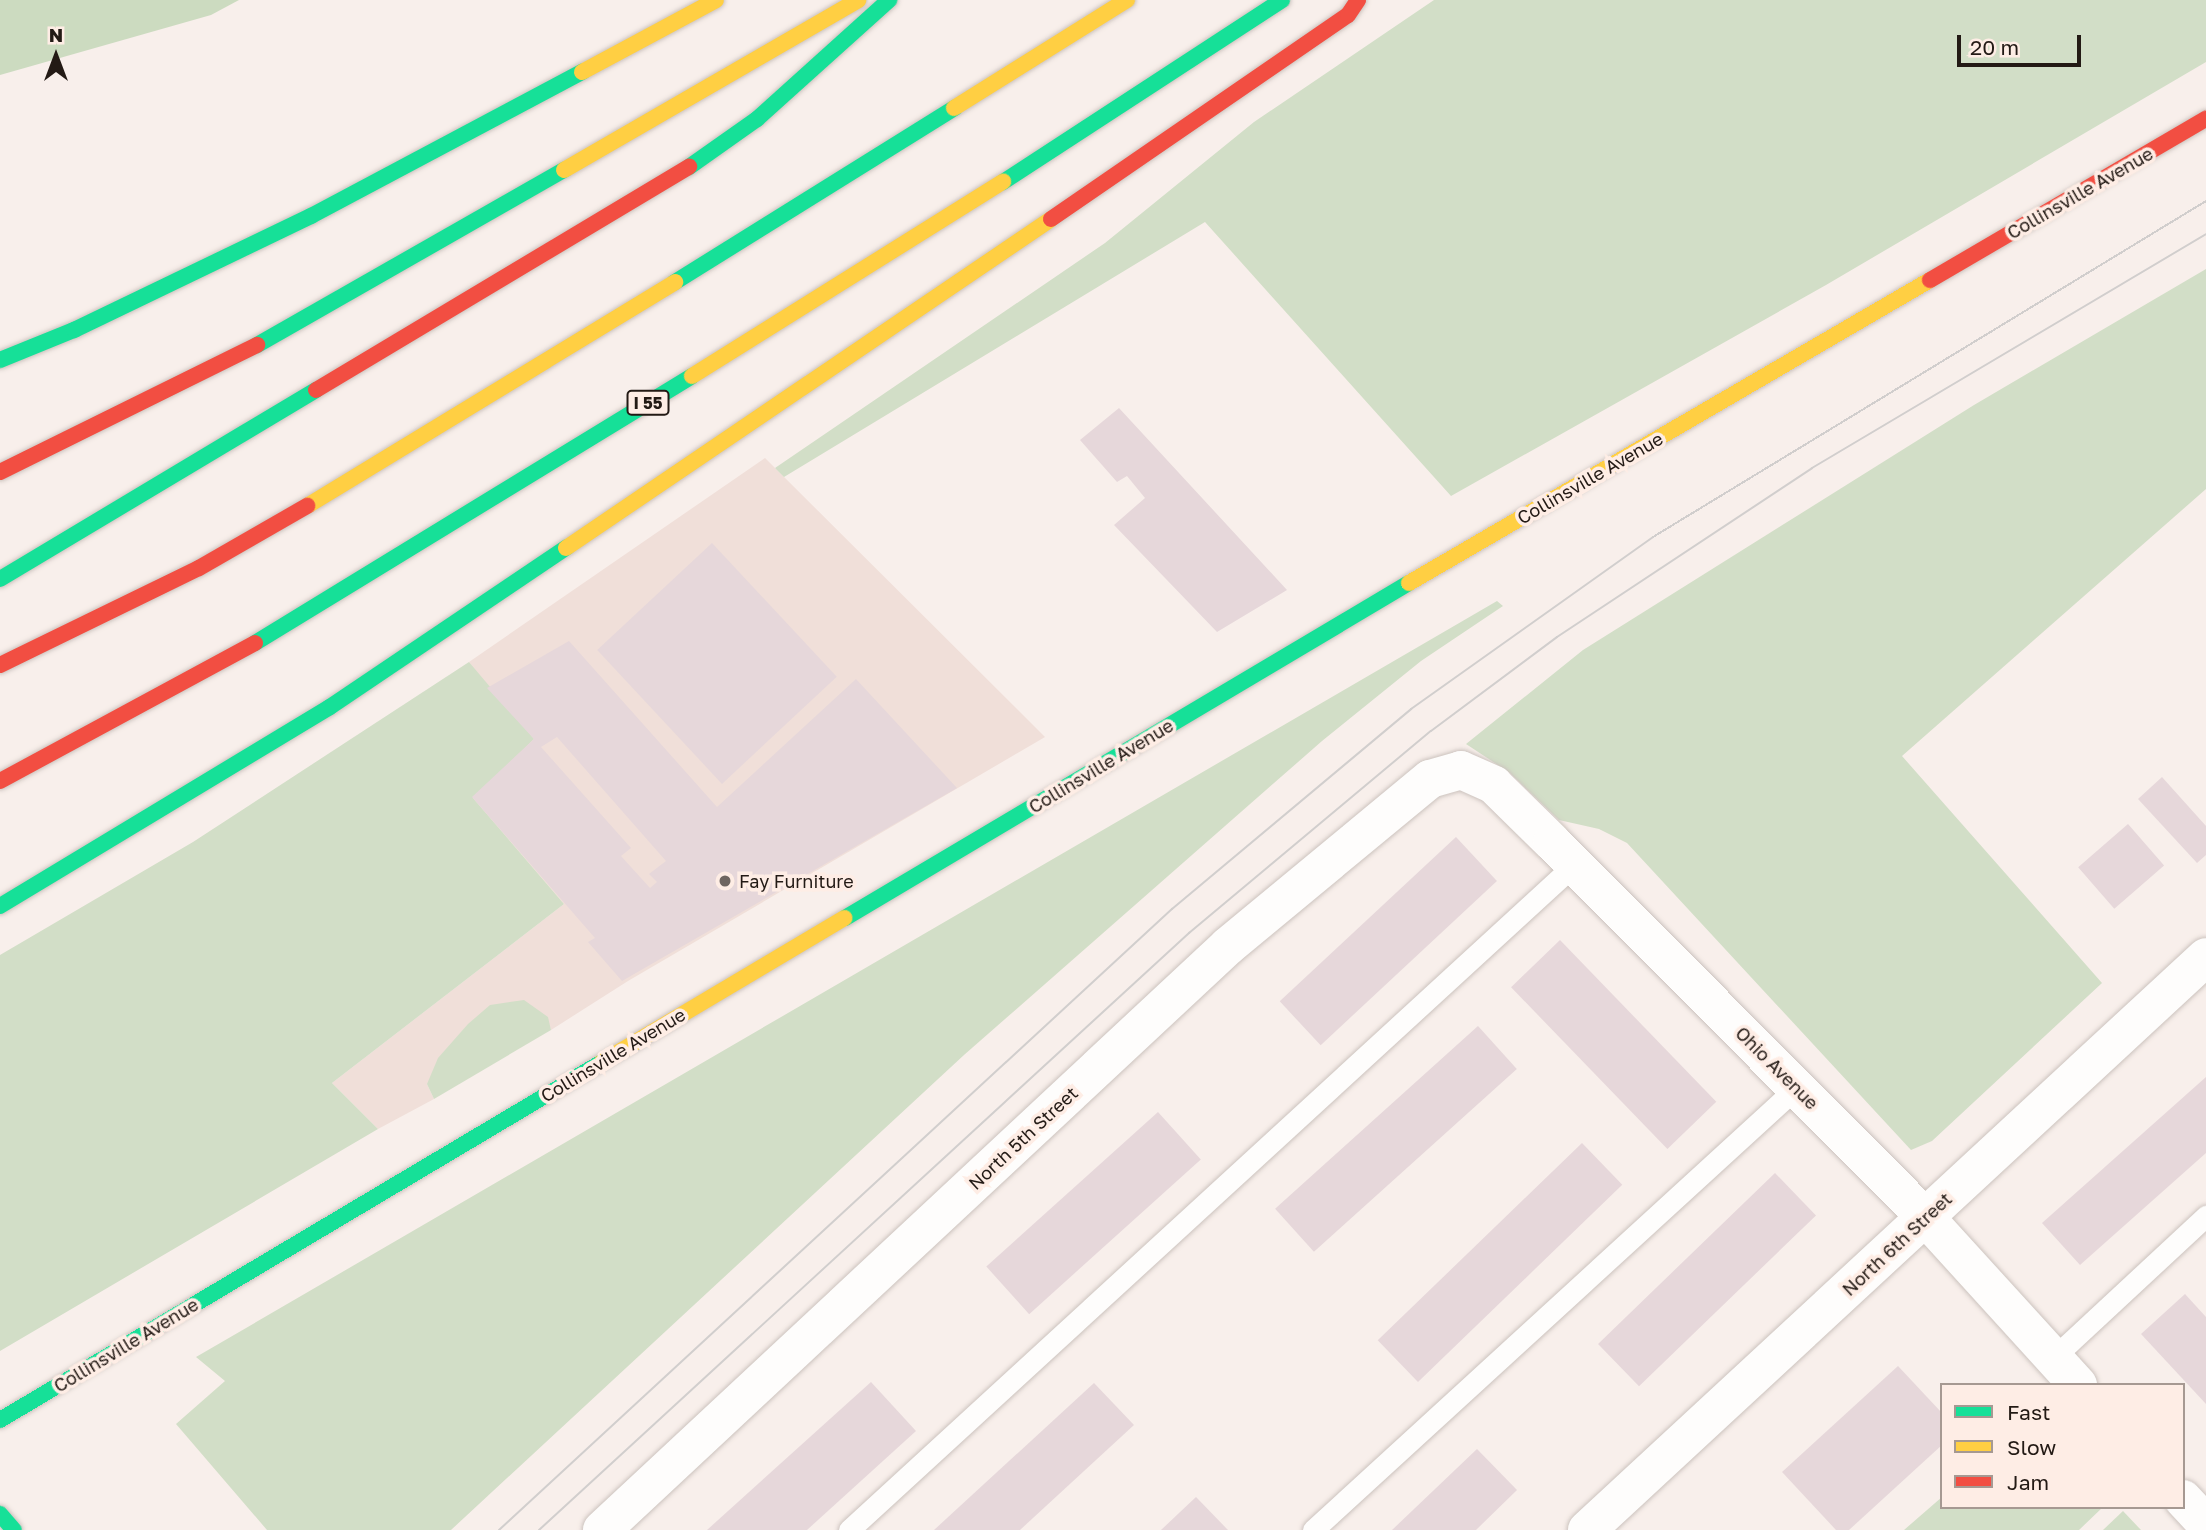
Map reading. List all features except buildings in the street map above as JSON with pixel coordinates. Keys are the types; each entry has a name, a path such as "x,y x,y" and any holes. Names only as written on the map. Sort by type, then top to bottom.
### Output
{"main road":[{"path":"0,360 74,330 311,216 716,0"},
{"path":"0,472 286,331 859,0"},
{"path":"0,579 682,172 757,119 889,0"},
{"path":"0,665 199,568 415,444 1127,0"},
{"name":"I 55","path":"0,781 309,614 1003,182 1282,0"},
{"path":"0,906 330,706 628,508 1348,15 1358,0"},
{"name":"Collinsville Avenue","path":"0,1420 1361,611 2206,119"},
{"path":"0,901 33,886"}],"street":[{"name":"Ohio Avenue","path":"1461,770 1494,785 1926,1218 2066,1371"},
{"name":"North 5th Street","path":"605,1529 1228,946 1400,801 1430,779 1461,770"},
{"name":"North 6th Street","path":"1587,1530 2206,957"},
{"path":"2185,1501 2206,1524"}],"lane":[{"path":"849,1530 1574,865"},
{"path":"1312,1530 1796,1088"},
{"path":"2066,1371 2206,1216"}],"shaded area":[{"path":"765,458 1045,737 628,981 551,1030 547,1017 427,1084 434,1099 378,1129 332,1083 564,904 472,797 487,688 469,662"}],"green space":[{"path":"0,0 239,0 211,15 0,75"},
{"path":"1434,0 2206,0 2206,62 1826,285 1451,496 1205,222 784,477 775,468 1105,243 1254,122"},
{"path":"2206,269 2206,489 1902,756 2102,983 1932,1141 1911,1150 1627,843 1599,829 1559,820 1510,773 1466,744 1583,650 1974,405"},
{"path":"1497,601 1503,606 1421,661 1322,741 964,1055 451,1530 267,1530 176,1424 225,1381 196,1357"},
{"path":"469,662 534,739 473,798 564,904 332,1083 378,1129 0,1351 0,955 193,842"},
{"path":"524,1000 548,1017 551,1030 434,1099 427,1084 438,1058 468,1024 490,1005"},
{"path":"1940,1499 1940,1509 2101,1509 2079,1530 1904,1530"},
{"path":"2123,1511 2141,1530 2103,1530"}],"tram line":[{"path":"499,1530 1172,909 1411,709 1653,537 2206,201"},
{"path":"539,1530 1189,933 1431,731 1557,637 1812,468 2206,234"}],"traffic: fast":[{"path":"689,167 757,119 889,0"},
{"path":"1003,182 1282,0"},
{"path":"0,360 74,330 311,216 582,72"},
{"path":"675,282 954,108"},
{"path":"257,345 564,170"},
{"path":"255,643 692,376"},
{"path":"0,579 316,390"},
{"path":"0,906 330,707 566,548"},
{"path":"845,918 1409,583"},
{"path":"0,1420 602,1062"},
{"path":"0,1514 14,1530"}],"traffic: slow":[{"path":"582,72 716,0"},
{"path":"564,170 858,0"},
{"path":"954,108 1127,0"},
{"path":"692,376 1003,182"},
{"path":"566,548 1051,219"},
{"path":"1409,583 1930,280"},
{"path":"307,506 675,282"},
{"path":"602,1062 845,918"}],"traffic: jam":[{"path":"1051,219 1348,15 1358,0"},
{"path":"1930,280 2206,119"},
{"path":"316,390 689,167"},
{"path":"0,472 257,345"},
{"path":"0,665 199,568 307,506"},
{"path":"0,781 255,643"}],"place":[{"name":"Fay Furniture","path":"725,881"}]}
